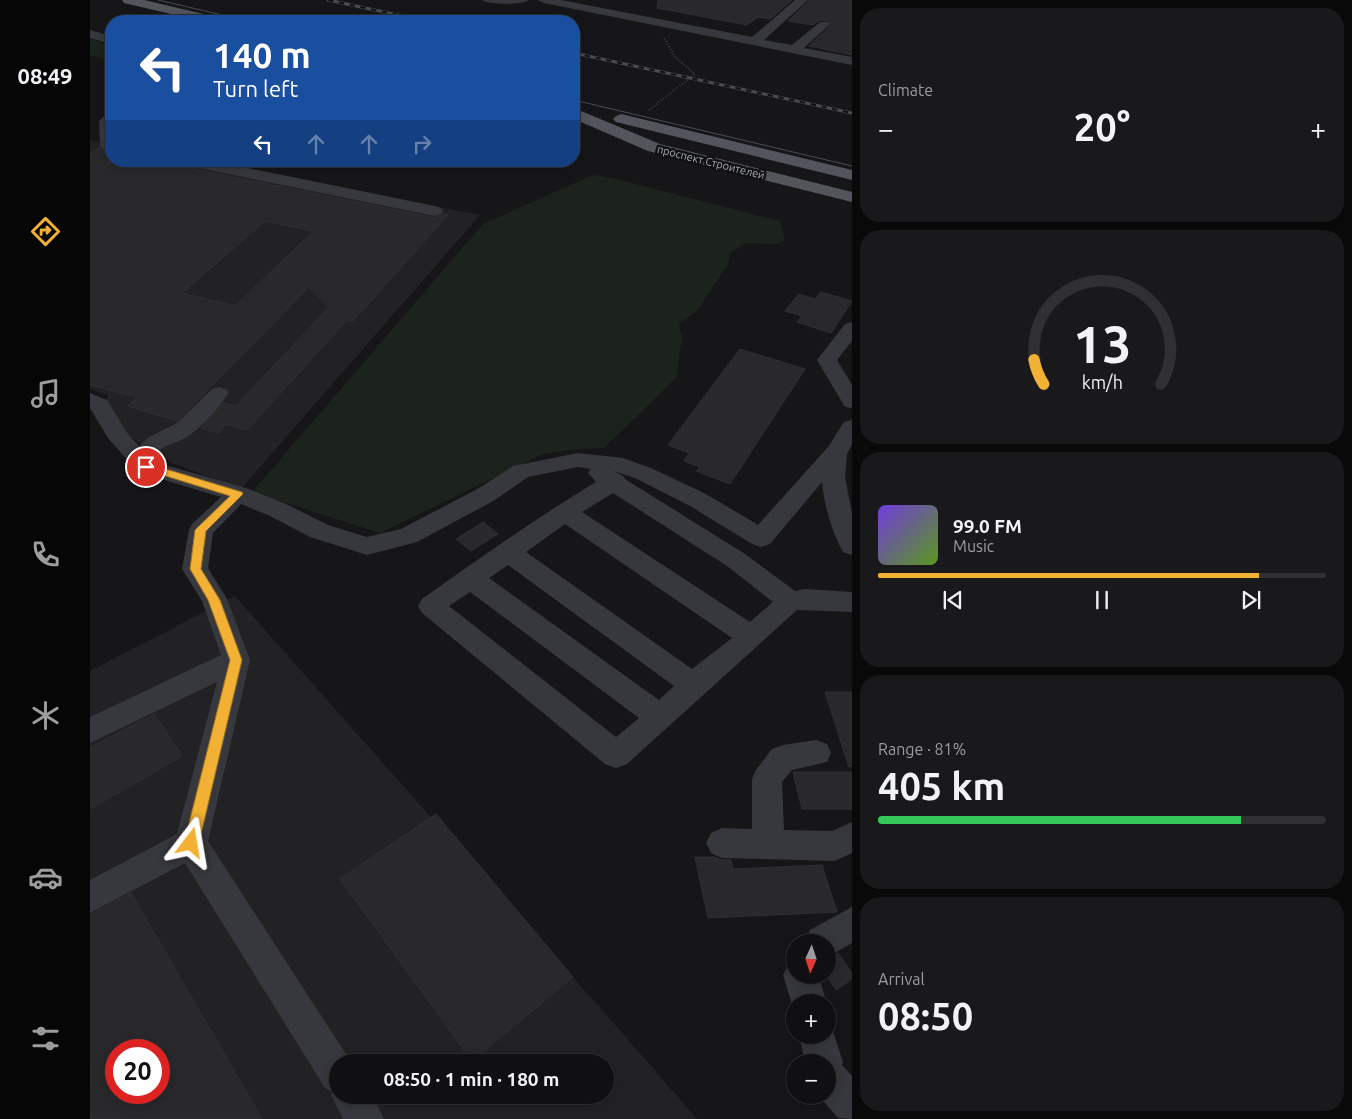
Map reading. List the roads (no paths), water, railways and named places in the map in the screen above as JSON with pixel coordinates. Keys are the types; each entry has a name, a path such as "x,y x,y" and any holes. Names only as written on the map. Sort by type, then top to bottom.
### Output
{"main road":[{"path":"128,0 191,15"},
{"name":"проспект Строителей","path":"580,109 848,173"},
{"name":"проспект Строителей","path":"580,116 638,141 684,156 852,196"},
{"path":"684,156 675,150 673,146 676,143 691,140 709,141"}],"street":[{"path":"488,0 523,0"},
{"path":"544,0 852,61"},
{"path":"755,41 802,0"},
{"path":"795,49 824,24"},
{"path":"90,34 105,38"},
{"path":"219,167 435,211"},
{"path":"852,328 827,360 852,402"},
{"path":"156,470 148,449 156,440 178,433 194,420 219,393"},
{"path":"90,399 100,405 119,438 146,467 238,494 278,510 319,531 366,546 408,536 486,494 521,472 578,460 623,465 698,500 761,538"},
{"path":"850,541 834,486 840,461 852,427"},
{"path":"736,560 840,461"},
{"path":"564,462 580,466 615,481 736,560 790,601"},
{"path":"615,481 565,512 431,606 616,755 693,685 752,638 790,601 806,599 852,602"},
{"path":"238,494 201,530 196,569 214,600 236,660 191,843 329,1061"},
{"path":"565,512 752,638"},
{"path":"508,552 693,685"},
{"path":"470,578 660,717"},
{"path":"90,731 236,660"},
{"path":"768,844 767,779 783,758 816,753"},
{"path":"722,843 835,846 852,836"},
{"path":"90,897 191,843"},
{"path":"835,934 852,924"},
{"path":"836,1087 852,1104"},
{"path":"356,1104 365,1119"}],"tram line":[{"path":"158,0 222,15"},
{"path":"580,101 852,166"}],"railway":[{"path":"328,0 398,15"},
{"path":"580,54 852,113"}]}
